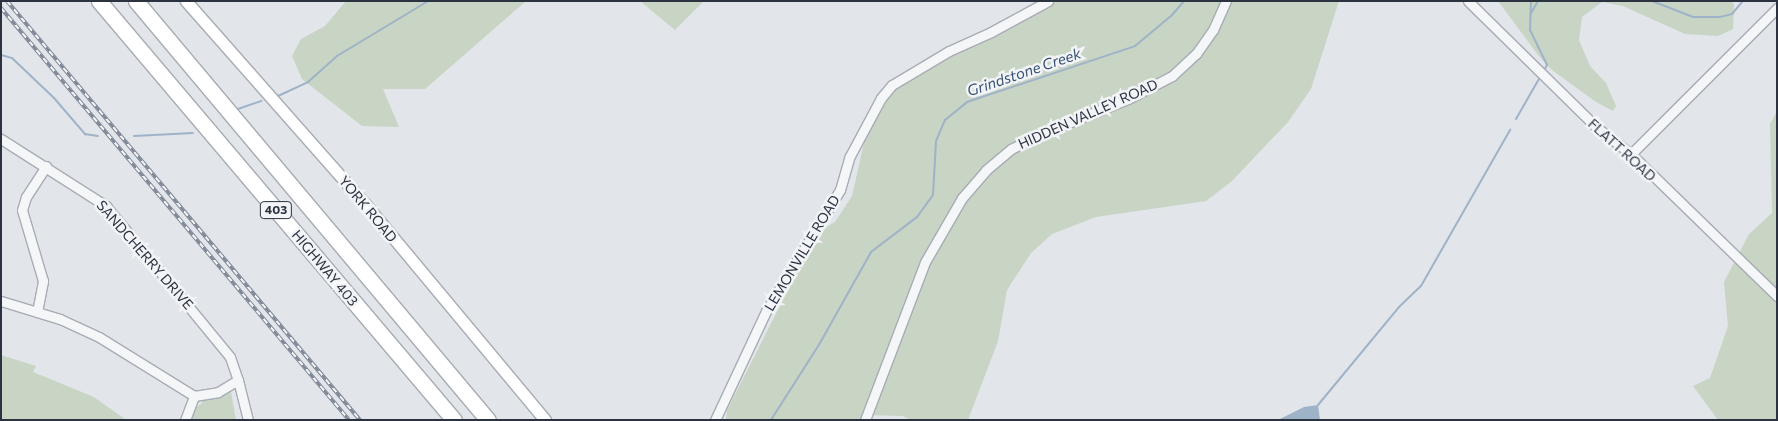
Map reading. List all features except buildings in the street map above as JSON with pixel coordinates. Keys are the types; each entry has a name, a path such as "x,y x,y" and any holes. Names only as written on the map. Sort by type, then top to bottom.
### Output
{"highway":[{"name":"HIGHWAY 403","path":"98,1 454,420"},
{"name":"HIGHWAY 403","path":"136,1 488,420"}],"street":[{"name":"YORK ROAD","path":"186,1 366,206 545,420"},
{"name":"LEMONVILLE ROAD","path":"716,420 766,311 840,190 850,156 881,98 892,85 949,50 990,32 1048,1"},
{"name":"HIDDEN VALLEY ROAD","path":"865,420 925,262 962,198 986,170 1011,150 1041,134 1128,98 1172,76 1196,54 1213,30 1226,1"},
{"name":"FLATT ROAD","path":"1468,1 1595,126 1631,154 1777,296"},
{"path":"1631,154 1777,8"},
{"name":"SANDCHERRY DRIVE","path":"1,138 106,206 230,357 238,380 245,418"},
{"path":"37,312 43,281 22,210 26,197 46,166"},
{"path":"1,301 60,319 99,337 194,396 218,392 238,380"},
{"path":"185,420 194,396"}],"green space":[{"path":"346,1 526,1 425,89 383,89 399,127 362,126 302,79 292,56 301,39 325,26"},
{"path":"640,1 704,1 675,30"},
{"path":"1054,1 1339,1 1311,89 1288,122 1232,181 1206,201 1096,217 1052,234 1031,253 1007,290 998,341 968,420 910,420 903,416 868,415 863,420 726,420 727,410 817,233 835,222 852,196 866,134 898,83 929,61 1006,26"},
{"path":"1498,1 1730,1 1734,4 1733,29 1718,36 1685,34 1623,6 1602,2 1582,17 1579,40 1590,66 1606,83 1616,106 1613,111 1596,102 1552,70 1538,55"},
{"path":"1777,111 1777,420 1718,420 1693,386 1710,378 1728,326 1724,282 1749,234 1772,213 1770,124"},
{"path":"1,355 36,366 33,372 94,397 126,420 1,420"},
{"path":"231,392 236,420 191,420 194,409 202,403 201,401"}],"water":[{"path":"1318,405 1320,420 1278,420 1304,407"}],"waterway":[{"path":"278,96 308,82 337,56 428,1"},
{"name":"Grindstone Creek","path":"771,420 820,343 871,252 917,217 933,195 936,141 945,120 967,102 1135,46 1172,15 1184,1"},
{"path":"1531,1 1530,30 1547,65 1545,69"},
{"path":"1531,13 1538,1"},
{"path":"1652,1 1693,17 1720,17 1732,14 1743,1"},
{"path":"1,55 12,58 54,98 85,134 98,136"},
{"path":"1516,119 1539,79"},
{"path":"235,110 261,101"},
{"path":"1318,405 1399,307 1421,286 1510,130"},
{"path":"134,136 193,133"}],"railway":[{"path":"7,1 360,420"},
{"path":"1,8 349,420"}]}
